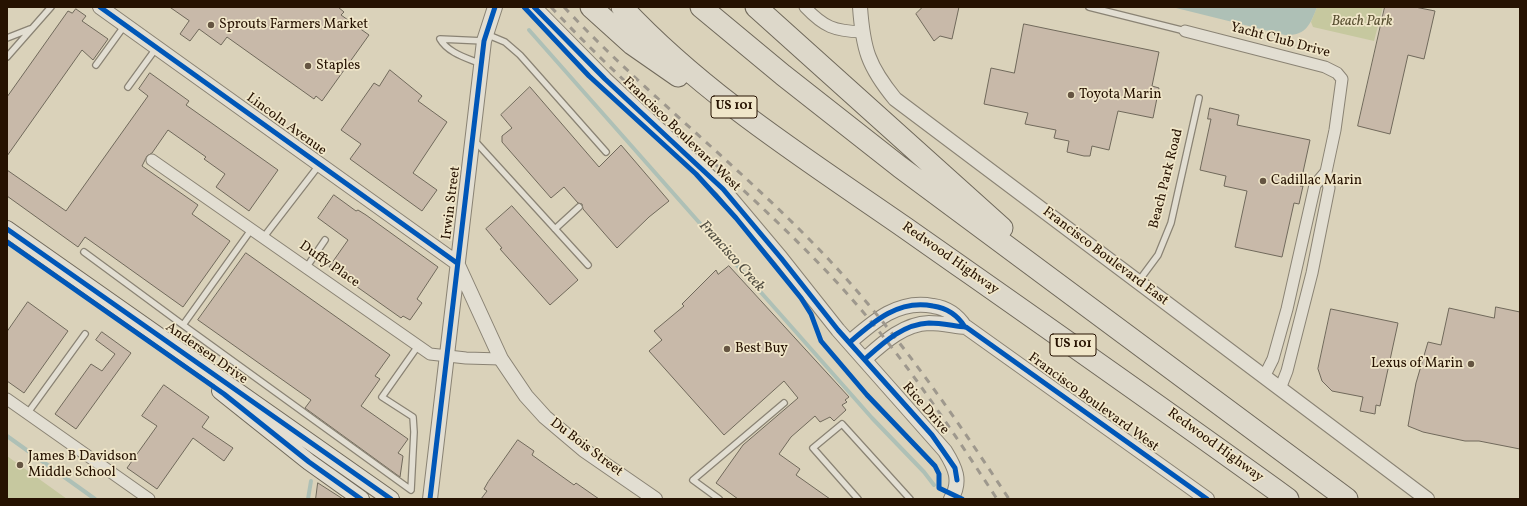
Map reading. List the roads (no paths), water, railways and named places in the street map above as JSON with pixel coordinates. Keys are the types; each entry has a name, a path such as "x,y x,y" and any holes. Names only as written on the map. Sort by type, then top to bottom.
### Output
{"highway":[{"path":"590,7 632,44 656,61 856,194"},
{"name":"Redwood Highway","path":"622,7 666,51 713,90 856,194 1151,400 1288,499"},
{"name":"US 101","path":"701,7 852,130 1347,499"},
{"path":"756,7 1091,309"}],"main road":[{"name":"Andersen Drive","path":"7,229 391,499"},
{"name":"Andersen Drive","path":"7,242 224,394 309,462 361,499"}],"street":[{"name":"Lincoln Avenue","path":"100,7 457,263"},
{"name":"Irwin Street","path":"430,499 485,38 495,7"},
{"name":"Francisco Boulevard West","path":"534,7 605,79 723,189 864,359 894,335 919,325 936,324 965,327"},
{"path":"805,7 827,26 841,31 862,32"},
{"name":"Francisco Boulevard East","path":"860,7 862,32 868,59 878,78 895,99 1427,499"},
{"name":"Yacht Club Drive","path":"1185,32 1325,67 1337,73 1342,79 1342,88 1326,172 1329,188 1312,273 1287,371 1280,389"},
{"name":"Duffy Place","path":"152,160 430,354 501,358"},
{"name":"Yacht Club Drive","path":"1264,376 1273,359 1287,309 1315,184 1326,172"},
{"name":"Du Bois Street","path":"457,263 501,358 526,396 545,417 584,450 655,499"},
{"name":"Francisco Boulevard West","path":"850,342 880,318 898,308 917,304 940,307 958,317 965,327 1207,499"},
{"name":"Rice Drive","path":"864,359 932,435 952,462 955,468 957,480 955,493 951,499"},
{"path":"7,399 149,499"}],"lane":[{"path":"7,57 51,7"},
{"path":"1089,7 1185,32"},
{"path":"96,65 125,25"},
{"path":"7,38 32,28"},
{"path":"482,64 463,57 444,46 440,38 485,38 505,42 520,55 606,152"},
{"path":"128,88 157,47"},
{"name":"Beach Park Road","path":"1138,282 1158,255 1171,223 1199,98"},
{"path":"472,139 588,265"},
{"path":"263,238 320,164"},
{"path":"555,229 579,207"},
{"path":"183,325 251,230"},
{"path":"306,268 325,240"},
{"path":"84,252 411,490 414,432 413,417 382,397 418,346"},
{"path":"28,414 85,334"},
{"path":"719,499 693,480 784,402"},
{"path":"858,499 813,448 842,424 907,498"}],"waterway":[{"name":"Francisco Creek","path":"529,30 872,418 924,472 934,485"},
{"path":"7,436 95,499"},
{"path":"308,499 311,481"}],"railway":[{"path":"551,7 619,76 797,241 831,276 877,329 919,384 997,499"},
{"path":"564,7 622,65 773,204 832,263 860,294 913,360 938,394 1009,499"}],"place":[{"name":"Sprouts Farmers Market","path":"211,25"},
{"name":"Staples","path":"308,66"},
{"name":"Toyota Marin","path":"1071,95"},
{"name":"Cadillac Marin","path":"1263,181"},
{"name":"Best Buy","path":"727,349"},
{"name":"Lexus of Marin","path":"1471,364"},
{"name":"James B Davidson Middle School","path":"20,465"}],"park label":[{"name":"Beach Park","path":"1362,22"}]}
